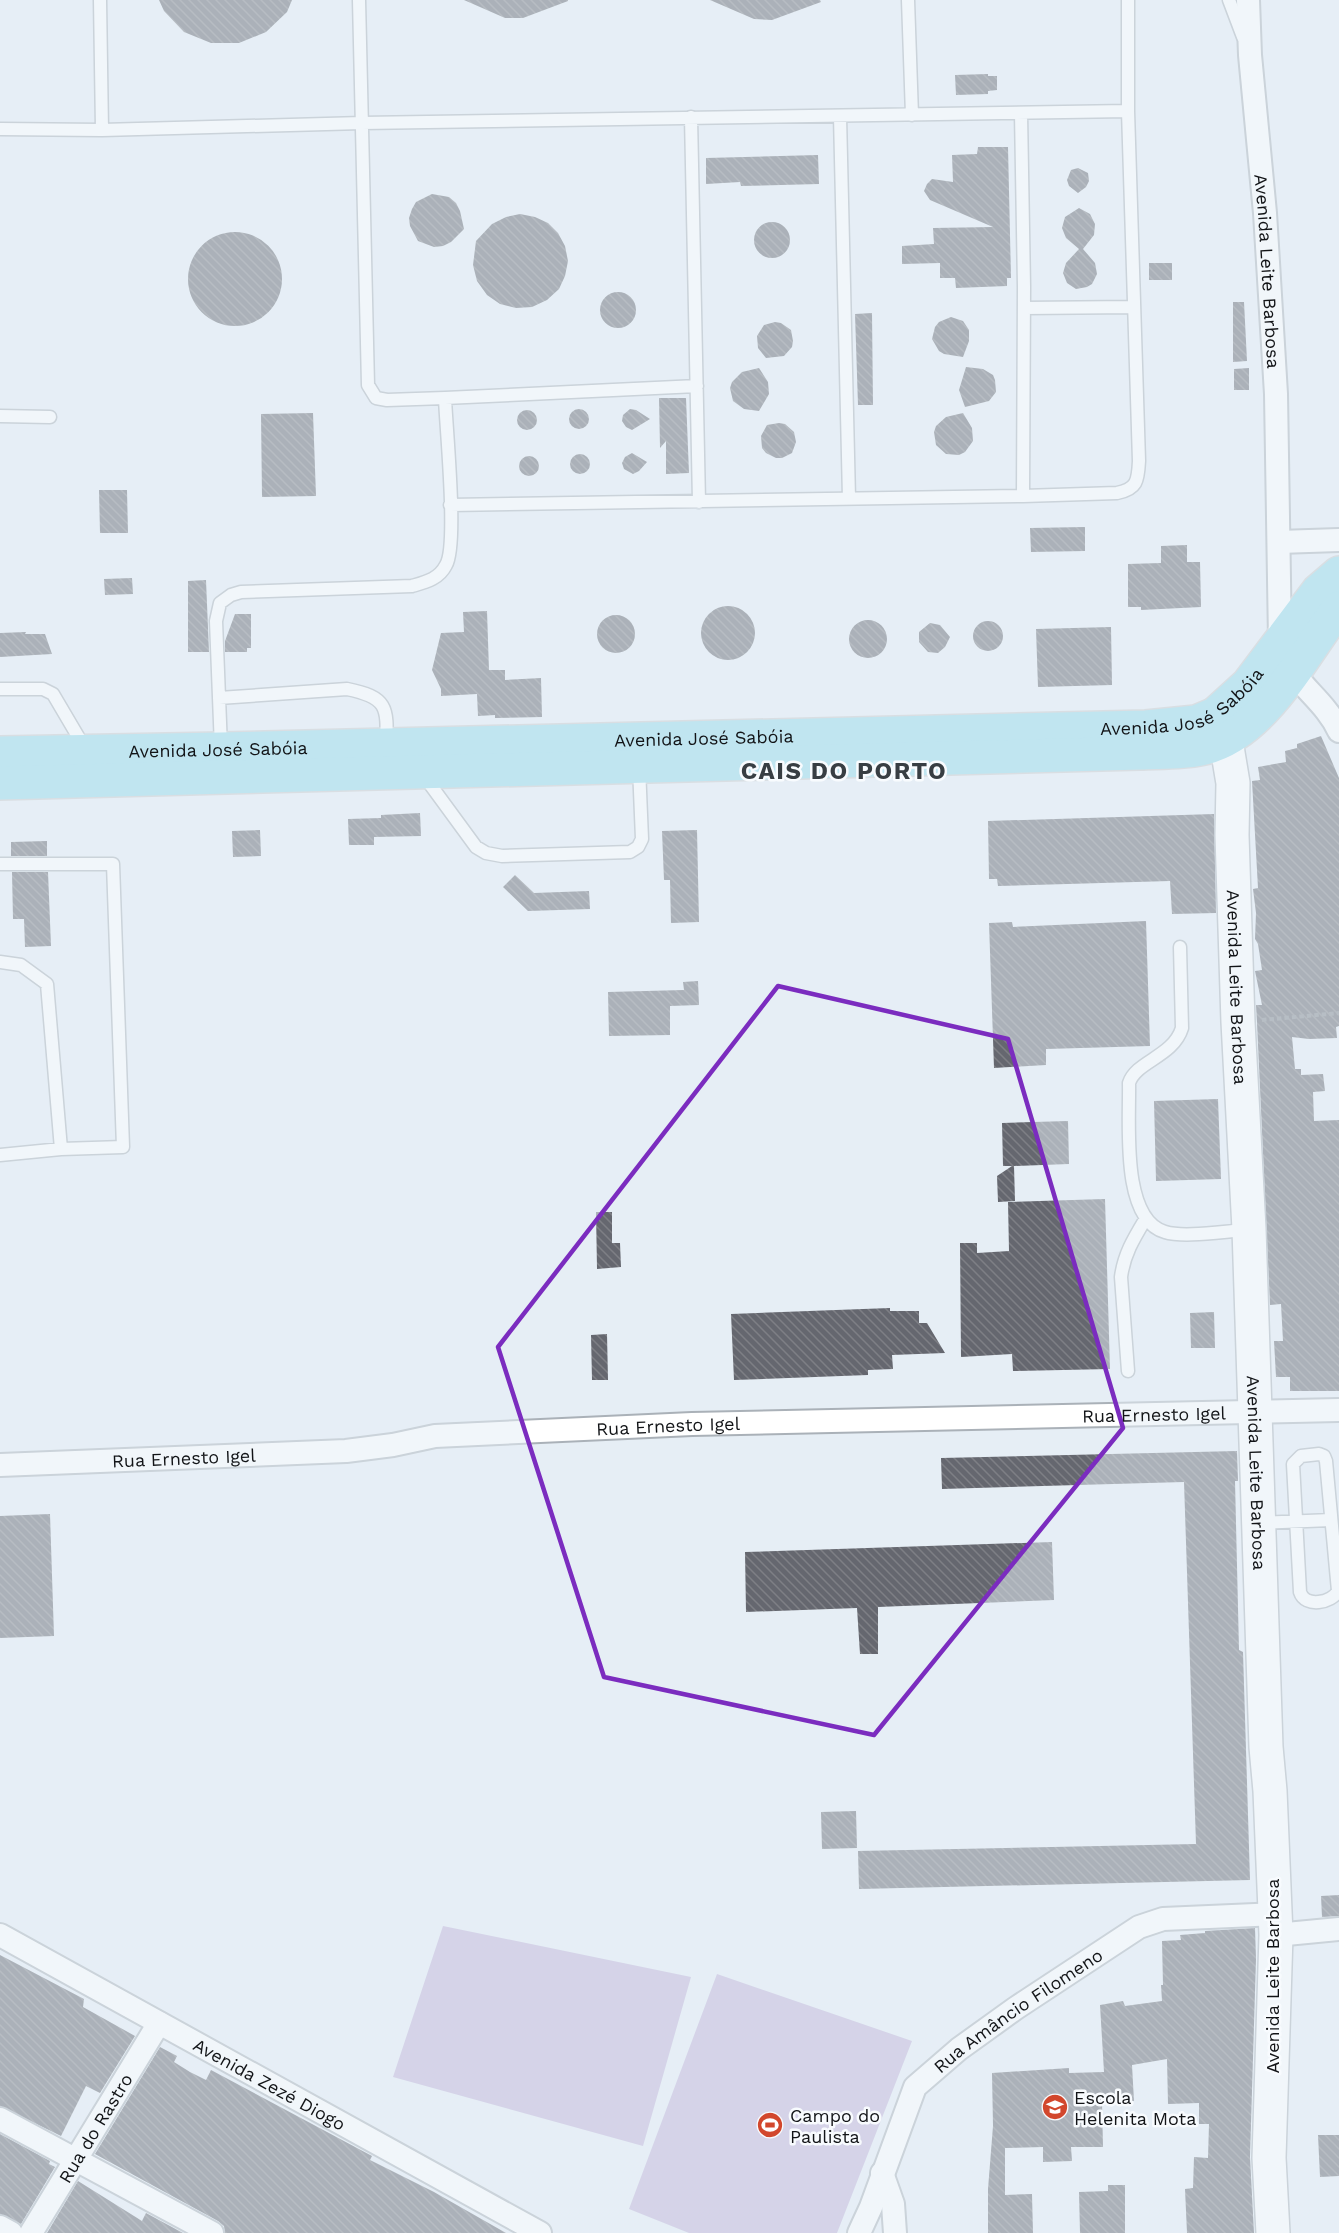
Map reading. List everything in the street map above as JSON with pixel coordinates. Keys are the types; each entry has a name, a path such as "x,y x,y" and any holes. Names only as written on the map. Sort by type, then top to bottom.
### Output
{"main road":[{"name":"Avenida José Sabóia","path":"0,753 97,766 222,764 421,773 1140,753 1200,749 1221,728 1248,684 1318,591 1339,573"},
{"name":"Avenida José Sabóia","path":"222,764 386,745 1146,727 1196,722 1221,728 1274,699 1339,608"},
{"name":"Avenida José Sabóia","path":"0,783 97,766"}],"street":[{"name":"Avenida Leite Barbosa","path":"1248,0 1250,56 1264,213 1276,394 1280,641"},
{"path":"1279,542 1339,540"},
{"path":"1280,641 1285,659 1294,673 1329,712 1339,730"},
{"name":"Avenida Leite Barbosa","path":"1221,728 1233,783 1232,835 1238,1022 1249,1229 1266,1747 1276,1925 1269,2158 1273,2233"},
{"name":"Rua Ernesto Igel","path":"0,1465 346,1451 393,1445 435,1436 692,1424 1339,1410"},
{"name":"Rua Amâncio Filomeno","path":"859,2233 915,2087 959,2049 1123,1937 1139,1927 1164,1919 1339,1929"},
{"name":"Avenida Zezé Diogo","path":"0,1935 159,2023 511,2226 540,2233"},
{"name":"Rua do Rastro","path":"31,2233 159,2023"},
{"path":"0,2119 212,2233"},
{"path":"882,2173 893,2204 895,2233"},
{"path":"0,2227 11,2233"}],"lane":[{"path":"100,0 102,130"},
{"path":"359,0 368,385 376,398 387,400 445,398 697,386"},
{"path":"908,0 912,115"},
{"path":"450,505 1023,496 1117,493 1134,487 1139,461 1128,111 1128,0"},
{"path":"1229,0 1250,56"},
{"path":"0,129 102,130 362,123 1128,111"},
{"path":"1021,113 1024,308 1023,496"},
{"path":"840,116 849,498"},
{"path":"691,117 699,502"},
{"path":"1024,308 1134,307"},
{"path":"222,764 216,621 219,603 231,595 242,592 412,586 430,580 441,573 448,563 451,546 445,398"},
{"path":"0,416 50,417"},
{"path":"0,689 43,689 53,694 97,766"},
{"path":"219,698 347,689 365,693 385,708 386,745"},
{"path":"421,773 476,847 486,853 514,856 630,852 638,847 642,839 639,767"},
{"path":"0,864 113,864 123,1147 61,1149 0,1155"},
{"path":"1180,946 1182,1028 1179,1038 1174,1045 1135,1074 1129,1083 1131,1179 1139,1208 1154,1227 1164,1232 1249,1229"},
{"path":"0,962 21,965 47,984 61,1149"},
{"path":"1128,1371 1121,1277 1126,1250 1146,1218"},
{"path":"1319,1454 1324,1456 1326,1461 1338,1591 1335,1597 1328,1600 1307,1601 1302,1598 1296,1522 1293,1464 1301,1456 1319,1454"},
{"path":"1258,1522 1331,1520"}],"path":[{"path":"1238,1022 1339,1013"}],"highlighted area":[{"path":"778,986 1008,1039 1123,1428 874,1735 604,1677 498,1347"}],"shaded area":[{"path":"443,1926 691,1977 643,2146 393,2077"},
{"name":"Campo do Paulista","path":"717,1974 912,2041 837,2233 689,2233 629,2209"}],"building":[{"path":"159,0 292,0 287,12 266,32 239,43 211,43 184,32 164,11"},
{"path":"464,0 568,1 523,18 505,18"},
{"path":"710,0 820,0 821,2 772,20 754,19"},
{"path":"988,74 988,76 997,76 997,90 988,91 988,94 956,95 955,75"},
{"path":"978,147 1008,147 1011,278 1007,278 1007,286 956,288 955,278 940,278 940,263 902,264 902,246 934,244 933,228 993,227 930,200 924,191 932,179 953,182 952,155 977,154"},
{"path":"818,155 819,184 741,186 740,182 706,184 706,158"},
{"path":"1078,168 1088,173 1089,181 1086,187 1078,193 1069,186 1067,180 1071,170"},
{"path":"432,194 449,197 456,203 464,229 451,242 443,246 434,247 418,241 410,226 409,218 416,202"},
{"path":"1079,208 1090,214 1095,224 1094,235 1083,249 1095,263 1097,274 1092,284 1076,289 1067,283 1063,273 1066,263 1079,249 1066,238 1062,228 1065,217"},
{"path":"520,214 548,223 558,233 565,246 568,261 559,289 547,300 532,307 516,308 500,304 487,295 477,281 473,265 476,241 492,224 506,217"},
{"path":"772,222 785,227 790,240 785,253 772,258 759,253 754,240 759,227"},
{"path":"235,232 253,236 268,246 278,261 282,279 278,297 268,312 253,322 235,326 217,322 202,312 192,297 188,279 192,261 202,246 217,236"},
{"path":"1149,263 1172,263 1172,280 1149,280"},
{"path":"618,292 631,297 636,310 631,323 618,328 605,323 600,310 605,297"},
{"path":"1233,302 1244,302 1247,361 1233,362"},
{"path":"872,313 873,405 858,405 855,314"},
{"path":"951,317 963,321 969,330 969,341 963,357 944,354 939,351 932,339 939,322"},
{"path":"775,322 791,330 792,347 784,356 766,358 758,348 757,336 764,325"},
{"path":"966,367 983,369 993,375 996,392 989,401 965,407 959,390"},
{"path":"759,368 768,382 769,394 759,411 744,409 733,401 730,388 732,382 742,372"},
{"path":"1249,368 1249,390 1234,390 1234,369"},
{"path":"659,398 686,398 689,473 666,474 666,441 660,448"},
{"path":"579,409 586,412 589,419 586,426 579,429 572,426 569,419 572,412"},
{"path":"630,409 650,419 632,430 626,427 622,421 623,415"},
{"path":"527,410 534,413 537,420 534,427 527,430 520,427 517,420 520,413"},
{"path":"313,413 316,496 262,497 261,414"},
{"path":"963,413 972,428 973,441 965,452 959,455 946,454 936,445 934,432 936,426 946,417"},
{"path":"785,424 794,432 796,442 792,453 776,458 762,448 761,436 767,425"},
{"path":"632,453 647,462 633,474 624,469 622,463 625,457"},
{"path":"580,454 587,457 590,464 587,471 580,474 573,471 570,464 573,457"},
{"path":"529,456 536,459 539,466 536,473 529,476 522,473 519,466 522,459"},
{"path":"99,490 127,490 128,533 100,533"},
{"path":"1085,527 1085,551 1031,552 1030,528"},
{"path":"1187,545 1187,562 1200,562 1201,607 1141,610 1141,607 1128,607 1128,564 1161,563 1161,546"},
{"path":"132,578 133,594 105,595 104,579"},
{"path":"206,580 209,652 188,652 188,581"},
{"path":"728,606 738,608 747,614 753,623 755,633 753,643 747,652 738,658 728,660 718,658 709,652 703,643 701,633 703,623 709,614 718,608"},
{"path":"487,611 489,670 505,670 505,680 541,678 542,717 478,716 477,694 441,696 441,689 432,670 441,633 464,632 463,612"},
{"path":"235,614 251,614 251,648 247,648 247,652 225,652 225,641"},
{"path":"616,615 630,620 635,634 630,648 616,653 602,648 597,634 602,620"},
{"path":"868,620 882,625 887,639 882,653 868,658 854,653 849,639 854,625"},
{"path":"988,621 999,625 1003,636 999,647 988,651 977,647 973,636 977,625"},
{"path":"930,623 940,625 950,637 945,647 938,653 928,652 919,642 919,632"},
{"path":"1111,627 1112,685 1038,687 1036,629"},
{"path":"26,632 25,634 45,634 52,654 0,657 0,633"},
{"path":"1321,736 1339,778 1339,1026 1336,1027 1337,1038 1292,1037 1295,1069 1301,1069 1301,1075 1323,1074 1325,1091 1313,1092 1314,1121 1339,1120 1339,1391 1290,1391 1290,1377 1276,1377 1274,1341 1283,1341 1281,1304 1270,1305 1256,1005 1262,1005 1255,971 1262,970 1258,944 1255,939 1256,913 1253,889 1258,888 1252,781 1260,780 1258,767 1286,762 1285,751 1297,748 1297,744"},
{"path":"420,813 421,836 374,837 374,845 349,845 348,819"},
{"path":"1214,814 1216,913 1172,914 1170,881 998,886 997,879 989,879 988,821"},
{"path":"260,830 261,856 233,857 232,831"},
{"path":"697,830 699,922 671,923 670,880 664,880 662,831"},
{"path":"47,841 47,856 11,856 11,842"},
{"path":"12,872 48,872 51,946 25,947 24,919 13,919"},
{"path":"515,875 534,893 589,891 590,909 528,911 503,887"},
{"path":"1146,921 1150,1046 1046,1049 1046,1065 994,1068 989,923 1012,922 1013,927"},
{"path":"698,981 699,1005 670,1006 670,1035 609,1036 608,992 684,990 683,982"},
{"path":"1218,1099 1221,1179 1156,1181 1154,1101"},
{"path":"1068,1121 1069,1164 1014,1166 1015,1201 998,1202 997,1176 1012,1166 1003,1166 1002,1123"},
{"path":"1105,1199 1110,1369 1013,1371 1012,1354 961,1357 960,1243 977,1243 977,1253 1009,1251 1008,1202"},
{"path":"596,1212 612,1212 612,1243 620,1243 621,1267 597,1269"},
{"path":"890,1308 890,1311 919,1311 919,1323 927,1323 945,1353 892,1355 893,1369 868,1370 868,1375 734,1380 731,1314"},
{"path":"1214,1312 1215,1348 1191,1348 1190,1313"},
{"path":"607,1334 608,1380 592,1380 591,1335"},
{"path":"1237,1451 1238,1481 1235,1481 1239,1650 1243,1652 1250,1880 859,1889 858,1851 1196,1844 1184,1482 942,1489 941,1458"},
{"path":"50,1514 54,1636 0,1638 0,1516"},
{"path":"1052,1542 1054,1600 878,1607 878,1654 860,1654 857,1608 746,1612 745,1552"},
{"path":"856,1811 857,1848 822,1849 821,1812"},
{"path":"1339,1895 1339,1916 1322,1917 1321,1896"},
{"path":"1255,1928 1250,2157 1254,2233 1187,2233 1185,2189 1193,2188 1194,2157 1208,2158 1209,2124 1199,2124 1199,2103 1168,2104 1167,2059 1132,2065 1134,2101 1102,2102 1103,2147 1071,2147 1072,2161 1043,2162 1043,2147 1005,2148 1005,2195 1032,2194 1033,2233 988,2233 988,2189 993,2126 992,2073 1069,2068 1069,2073 1104,2072 1100,2005 1123,2001 1125,2006 1162,2001 1162,1941 1181,1940 1180,1935 1205,1933 1205,1931"},
{"path":"0,1955 84,1999 83,2007 135,2036 100,2093 86,2086 61,2136 0,2106"},
{"path":"160,2047 177,2056 174,2062 190,2072 206,2080 211,2070 372,2156 370,2160 434,2192 506,2233 225,2233 224,2226 218,2221 95,2154"},
{"path":"0,2134 50,2161 49,2164 55,2167 21,2224 0,2214"},
{"path":"1318,2135 1339,2135 1339,2176 1320,2177"},
{"path":"78,2181 142,2221 146,2213 183,2233 47,2233"},
{"path":"1108,2185 1125,2185 1125,2233 1080,2233 1079,2192 1108,2191"}],"place":[{"name":"Escola Helenita Mota","path":"1055,2107"},
{"name":"Campo do Paulista","path":"770,2125"}],"district":[{"name":"CAIS DO PORTO","path":"844,771"}]}
